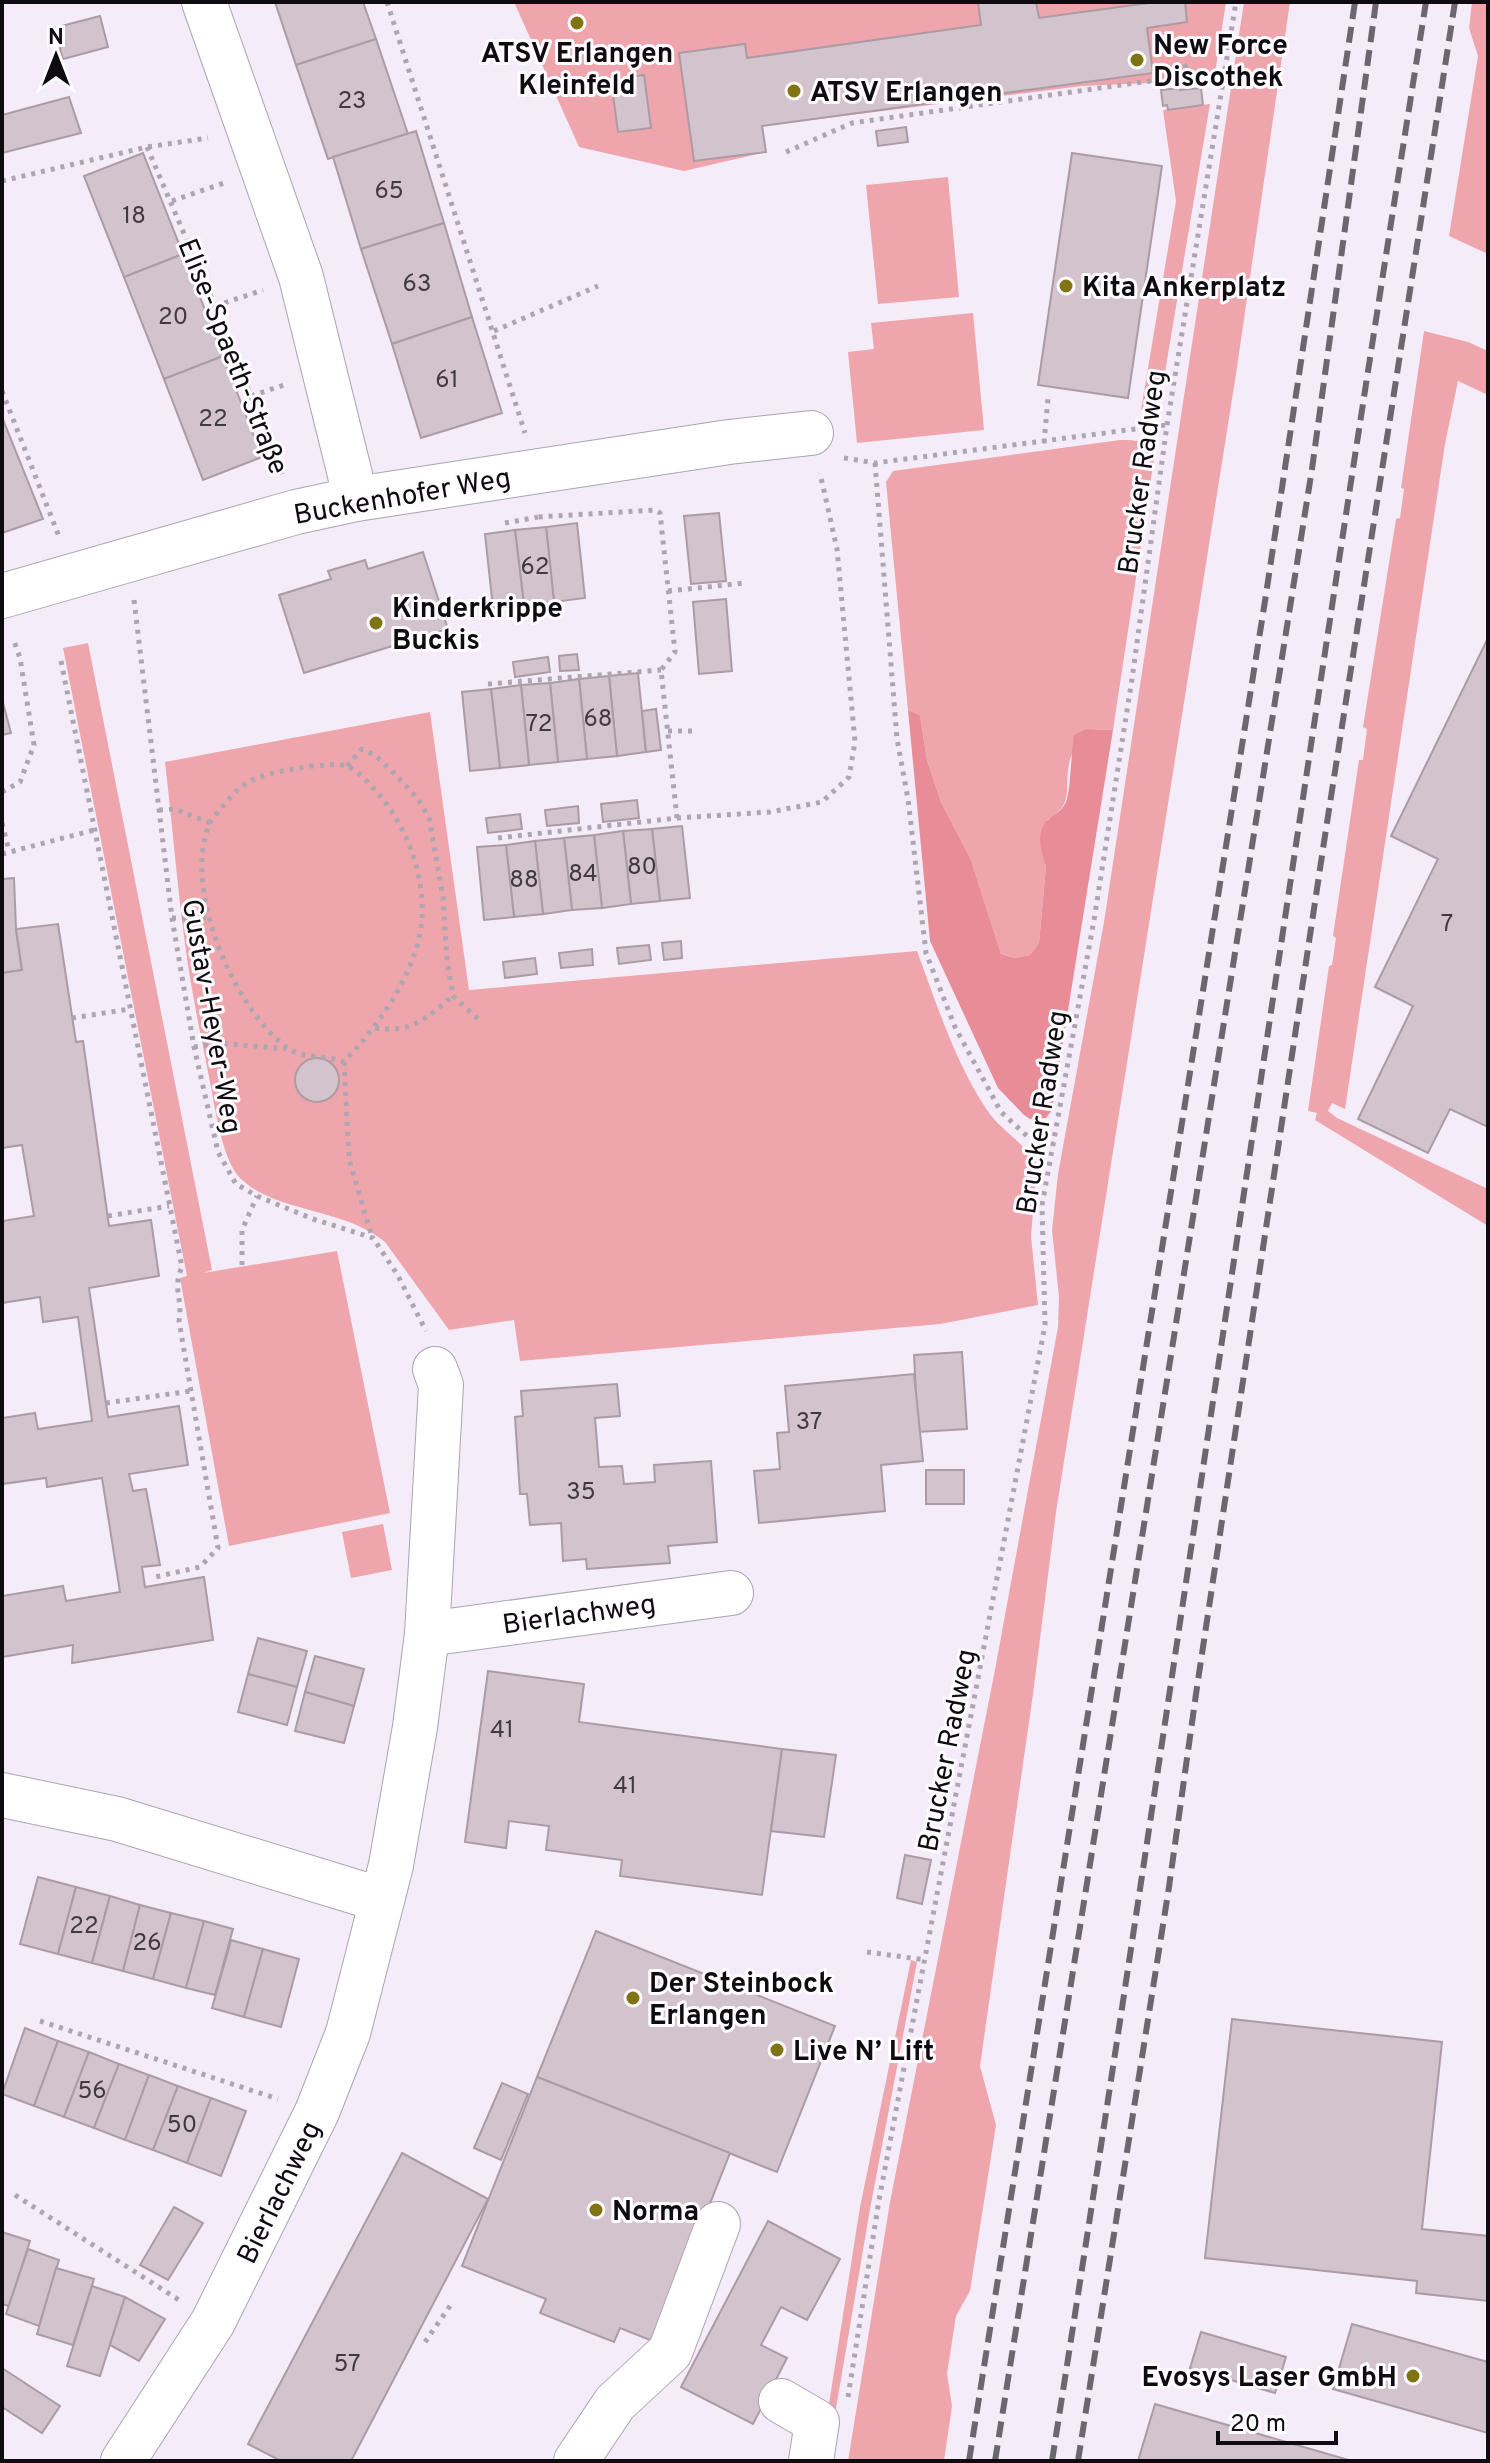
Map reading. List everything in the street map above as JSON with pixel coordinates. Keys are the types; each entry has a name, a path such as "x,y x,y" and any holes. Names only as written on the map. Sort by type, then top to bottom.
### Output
{"street":[{"path":"204,2 313,318 356,499"},
{"name":"Buckenhofer Weg","path":"2,596 296,512 356,499 729,442 811,433"},
{"name":"Bierlachweg","path":"123,2461 213,2322 317,2112 348,2033 391,1865 415,1727 427,1634 441,1385 435,1369"},
{"name":"Bierlachweg","path":"427,1634 731,1593"},
{"path":"2,1795 117,1819 382,1900"},
{"path":"576,2461 615,2403 670,2352 718,2224"},
{"path":"781,2401 817,2422 811,2461"}],"path":[{"path":"387,2 537,471 538,517"},
{"name":"Brucker Radweg","path":"848,2400 879,2200 1045,1325 1042,1205 1097,905 1167,425 1236,2"},
{"path":"786,152 852,123 1157,80 1188,65"},
{"path":"2,181 147,147 256,151"},
{"name":"Elise-Spaeth-Straße","path":"147,147 172,201 296,512"},
{"name":"Elise-Spaeth-Straße","path":"172,201 256,151"},
{"path":"494,331 598,286"},
{"path":"2,391 74,575"},
{"path":"1044,443 1048,398"},
{"path":"811,433 846,460 875,463 1167,425"},
{"path":"498,838 677,818 770,812 822,802 849,777 855,742 837,549 811,433"},
{"path":"875,463 897,739 908,799 926,953 955,1027 1001,1112 1027,1136 1053,1144"},
{"path":"505,523 538,517 655,510 660,513 675,652 661,670 677,818"},
{"name":"Gustav-Heyer-Weg","path":"129,559 172,918 194,1047 218,1152 236,1184 257,1196 313,1219 373,1238"},
{"path":"668,591 745,583"},
{"path":"2,792 20,782 34,745 20,658 13,638"},
{"path":"61,661 182,1267 176,1280 181,1307 179,1321 218,1548 200,1567 155,1577"},
{"path":"488,684 661,670"},
{"path":"668,731 698,731"},
{"path":"347,766 362,749 376,756 418,799 429,818 443,897 447,961 453,996 479,1020"},
{"path":"287,1049 260,1022 237,991 219,952 203,879 203,845 210,823 248,781 310,766 347,766 369,783 399,819 409,840 418,881 420,930 415,953 400,989 375,1028 344,1062 349,1159 373,1238 397,1274 426,1332 435,1369"},
{"path":"159,810 175,809 210,823"},
{"path":"2,823 9,851"},
{"path":"2,854 94,830"},
{"path":"172,918 210,918"},
{"path":"375,1028 399,1031 419,1022 453,996"},
{"path":"72,1018 130,1009"},
{"path":"194,1047 220,1043 287,1049 306,1057 330,1057 344,1062"},
{"path":"242,1265 242,1230 257,1196"},
{"path":"108,1216 169,1206"},
{"path":"106,1403 191,1391"},
{"path":"867,1952 926,1960"},
{"path":"40,2021 317,2112"},
{"path":"15,2195 213,2322"},
{"path":"425,2342 452,2303"}],"shaded area":[{"name":"ATSV Erlangen","path":"514,2 1226,2 1214,80 1082,86 763,126 766,152 684,171 579,147"},
{"path":"1244,2 1290,2 1236,374 1056,1512 980,2066 996,2125 970,2291 956,2316 947,2374 952,2406 944,2461 848,2461 890,2202 994,1675 1058,1327 1059,1297 1052,1230 1058,1174 1104,922"},
{"path":"1472,2 1488,2 1488,254 1449,236 1478,56 1469,28"},
{"path":"1210,104 1162,390 1155,402 1141,410 1176,201 1163,110"},
{"path":"948,177 959,297 878,304 866,185"},
{"path":"973,313 984,430 857,443 848,352 874,349 871,323"},
{"path":"1424,331 1468,342 1488,351 1488,395 1458,381 1445,444 1345,1109 1332,1103 1328,1111 1488,1189 1488,1226 1315,1120 1317,1113 1308,1111 1329,966 1332,965 1336,938 1333,936 1359,760 1363,760 1367,729 1363,727 1396,519 1400,518 1404,489 1401,488"},
{"path":"1120,440 1144,443 1155,452 1113,730 1086,729 1072,755 1065,802 1047,820 1042,854 1046,866 1039,943 1030,955 1015,958 1001,954 971,860 941,802 927,760 920,715 908,710 886,482 893,471"},
{"path":"88,643 212,1270 203,1273 337,1251 390,1513 229,1546 180,1278 187,1276 63,648"},
{"path":"908,710 920,715 927,760 941,802 971,860 1001,954 1015,958 1030,955 1039,943 1046,866 1041,847 1042,828 1067,799 1074,735 1086,729 1113,730 1052,1110 1046,1118 1030,1119 998,1088 930,941"},
{"path":"430,712 469,990 917,951 948,1033 976,1092 987,1110 1037,1164 1031,1236 1038,1305 940,1324 520,1361 514,1320 449,1330 385,1242 351,1223 273,1198 241,1179 234,1171 220,1133 193,996 165,762"},
{"path":"383,1524 392,1570 351,1578 342,1532"},
{"path":"911,1960 917,1962 870,2209 827,2461 820,2461 860,2207"}],"building":[{"path":"275,2 363,2 376,39 296,65"},
{"path":"978,2 1036,2 1039,18 1156,2 1185,2 1187,22 1147,28 1153,73 762,126 766,152 694,161 679,53 745,44 747,58 981,25"},
{"path":"100,16 108,47 63,59 54,28"},
{"path":"376,39 408,134 328,159 296,65"},
{"path":"644,75 651,128 618,132 611,80"},
{"path":"1201,88 1203,105 1168,110 1167,105 1163,106 1161,90"},
{"path":"69,97 81,133 2,153 2,115"},
{"path":"906,127 908,142 878,146 876,131"},
{"path":"416,131 444,223 361,249 333,157"},
{"path":"143,153 183,254 124,277 84,176"},
{"path":"1072,153 1162,166 1128,398 1038,385"},
{"path":"444,223 472,317 392,344 361,249"},
{"path":"183,254 223,356 164,379 124,277"},
{"path":"472,317 502,413 421,438 392,344"},
{"path":"223,356 262,457 203,480 164,379"},
{"path":"2,417 43,519 2,533"},
{"path":"719,513 726,581 691,584 684,516"},
{"path":"577,523 585,598 554,602 546,527"},
{"path":"546,527 554,602 524,605 515,530"},
{"path":"515,530 524,605 493,608 485,534"},
{"path":"423,552 448,629 304,673 279,595 331,579 328,571 365,560 368,569"},
{"path":"726,599 732,671 699,674 693,602"},
{"path":"1488,638 1488,1127 1450,1109 1428,1153 1358,1119 1413,1006 1375,987 1438,859 1391,836"},
{"path":"577,654 579,670 560,671 559,656"},
{"path":"548,657 550,672 515,677 513,662"},
{"path":"638,673 646,752 617,756 609,676"},
{"path":"609,676 617,756 587,759 579,679"},
{"path":"579,679 587,759 558,762 550,683"},
{"path":"550,683 558,762 529,765 521,685"},
{"path":"521,685 529,765 500,768 491,689"},
{"path":"491,689 500,768 470,771 462,692"},
{"path":"2,699 11,733 2,735"},
{"path":"656,709 661,750 646,752 642,711"},
{"path":"637,800 639,818 603,822 601,804"},
{"path":"578,806 579,823 547,826 545,810"},
{"path":"520,814 522,829 488,833 486,818"},
{"path":"682,826 690,898 660,901 652,829"},
{"path":"652,829 660,901 631,904 623,831"},
{"path":"623,831 631,904 602,908 594,835"},
{"path":"594,835 602,908 572,910 564,838"},
{"path":"564,838 572,910 543,914 535,841"},
{"path":"535,841 543,914 514,917 506,845"},
{"path":"506,845 514,917 484,920 477,847"},
{"path":"14,878 16,929 22,970 2,973 2,879"},
{"path":"58,924 76,1042 83,1041 109,1226 151,1220 159,1276 89,1288 108,1417 179,1406 188,1465 129,1474 133,1491 146,1489 160,1565 142,1567 145,1587 204,1577 213,1640 72,1663 73,1645 2,1657 2,1596 63,1586 66,1601 120,1592 102,1478 47,1487 46,1478 2,1484 2,1418 35,1413 38,1429 92,1421 78,1317 43,1322 40,1297 2,1303 2,1221 34,1216 22,1145 2,1148 2,973 22,970 16,929"},
{"path":"681,941 682,958 664,960 662,943"},
{"path":"649,945 651,960 619,964 617,948"},
{"path":"592,949 593,965 561,968 559,953"},
{"path":"535,958 537,974 505,978 503,962"},
{"path":"317,1058 333,1064 339,1080 333,1096 317,1102 301,1096 295,1080 301,1064"},
{"path":"962,1352 967,1429 918,1432 914,1355"},
{"path":"914,1374 923,1461 881,1465 885,1511 759,1523 754,1471 780,1469 777,1433 789,1432 785,1386"},
{"path":"617,1384 620,1416 595,1418 599,1467 622,1466 624,1484 655,1482 654,1465 711,1461 717,1542 668,1546 670,1563 587,1569 586,1559 563,1561 561,1523 530,1525 527,1494 520,1494 515,1417 523,1416 521,1391"},
{"path":"926,1470 964,1470 964,1504 926,1504"},
{"path":"258,1638 307,1651 297,1687 248,1674"},
{"path":"315,1656 364,1669 354,1706 305,1692"},
{"path":"488,1671 584,1684 579,1722 782,1749 762,1895 620,1876 622,1860 546,1850 549,1826 509,1821 506,1848 465,1842"},
{"path":"248,1674 297,1687 287,1725 238,1712"},
{"path":"305,1692 354,1706 344,1743 295,1731"},
{"path":"782,1749 836,1755 824,1837 771,1831"},
{"path":"905,1855 931,1860 922,1904 897,1898"},
{"path":"38,1877 76,1887 58,1954 20,1944"},
{"path":"76,1887 110,1896 92,1963 58,1954"},
{"path":"110,1896 140,1905 123,1971 92,1963"},
{"path":"140,1905 171,1913 153,1979 123,1971"},
{"path":"171,1913 204,1921 186,1988 153,1979"},
{"path":"204,1921 233,1929 215,1995 186,1988"},
{"path":"596,1931 835,2026 777,2172 537,2077"},
{"path":"231,1940 263,1949 244,2017 212,2008"},
{"path":"263,1949 299,1959 281,2027 244,2017"},
{"path":"1232,2019 1442,2042 1422,2229 1488,2236 1488,2301 1416,2293 1417,2281 1205,2258"},
{"path":"25,2028 58,2041 34,2106 2,2094"},
{"path":"58,2041 89,2052 64,2117 34,2106"},
{"path":"89,2052 119,2064 94,2128 64,2117"},
{"path":"119,2064 149,2075 125,2140 94,2128"},
{"path":"149,2075 178,2086 153,2150 125,2140"},
{"name":"Norma","path":"537,2077 730,2153 655,2342 620,2328 614,2342 540,2313 546,2299 462,2266"},
{"path":"502,2083 528,2094 501,2160 474,2148"},
{"path":"178,2086 211,2098 187,2163 153,2150"},
{"path":"211,2098 246,2111 221,2176 187,2163"},
{"path":"402,2153 488,2199 351,2461 281,2461 248,2444"},
{"path":"174,2207 203,2223 168,2280 140,2265"},
{"path":"768,2221 840,2259 807,2320 781,2307 761,2345 787,2358 753,2424 681,2387"},
{"path":"2,2232 30,2241 9,2306 2,2304"},
{"path":"28,2249 59,2260 39,2326 6,2314"},
{"path":"56,2268 94,2279 73,2345 37,2334"},
{"path":"92,2286 125,2297 100,2376 67,2366"},
{"path":"125,2297 165,2319 139,2361 110,2345"},
{"name":"Evosys Laser GmbH","path":"1352,2324 1488,2362 1488,2433 1333,2389"},
{"path":"1201,2332 1286,2357 1275,2393 1190,2368"},
{"path":"2,2368 60,2406 42,2433 2,2407"},
{"path":"1155,2404 1352,2461 1138,2461"}],"railway":[{"path":"969,2461 1265,601 1355,2"},
{"path":"995,2461 1312,469 1376,2"},
{"path":"1052,2461 1330,617 1426,2"},
{"path":"1078,2461 1169,1887 1326,829 1455,2"}],"place":[{"name":"ATSV Erlangen Kleinfeld","path":"577,23"},
{"name":"New Force Discothek","path":"1137,60"},
{"name":"ATSV Erlangen","path":"794,91"},
{"name":"Kita Ankerplatz","path":"1066,286"},
{"name":"Kinderkrippe Buckis","path":"376,623"},
{"name":"Der Steinbock Erlangen","path":"633,1998"},
{"name":"Live N’ Lift","path":"777,2050"},
{"name":"Norma","path":"596,2210"},
{"name":"Evosys Laser GmbH","path":"1413,2376"}]}
